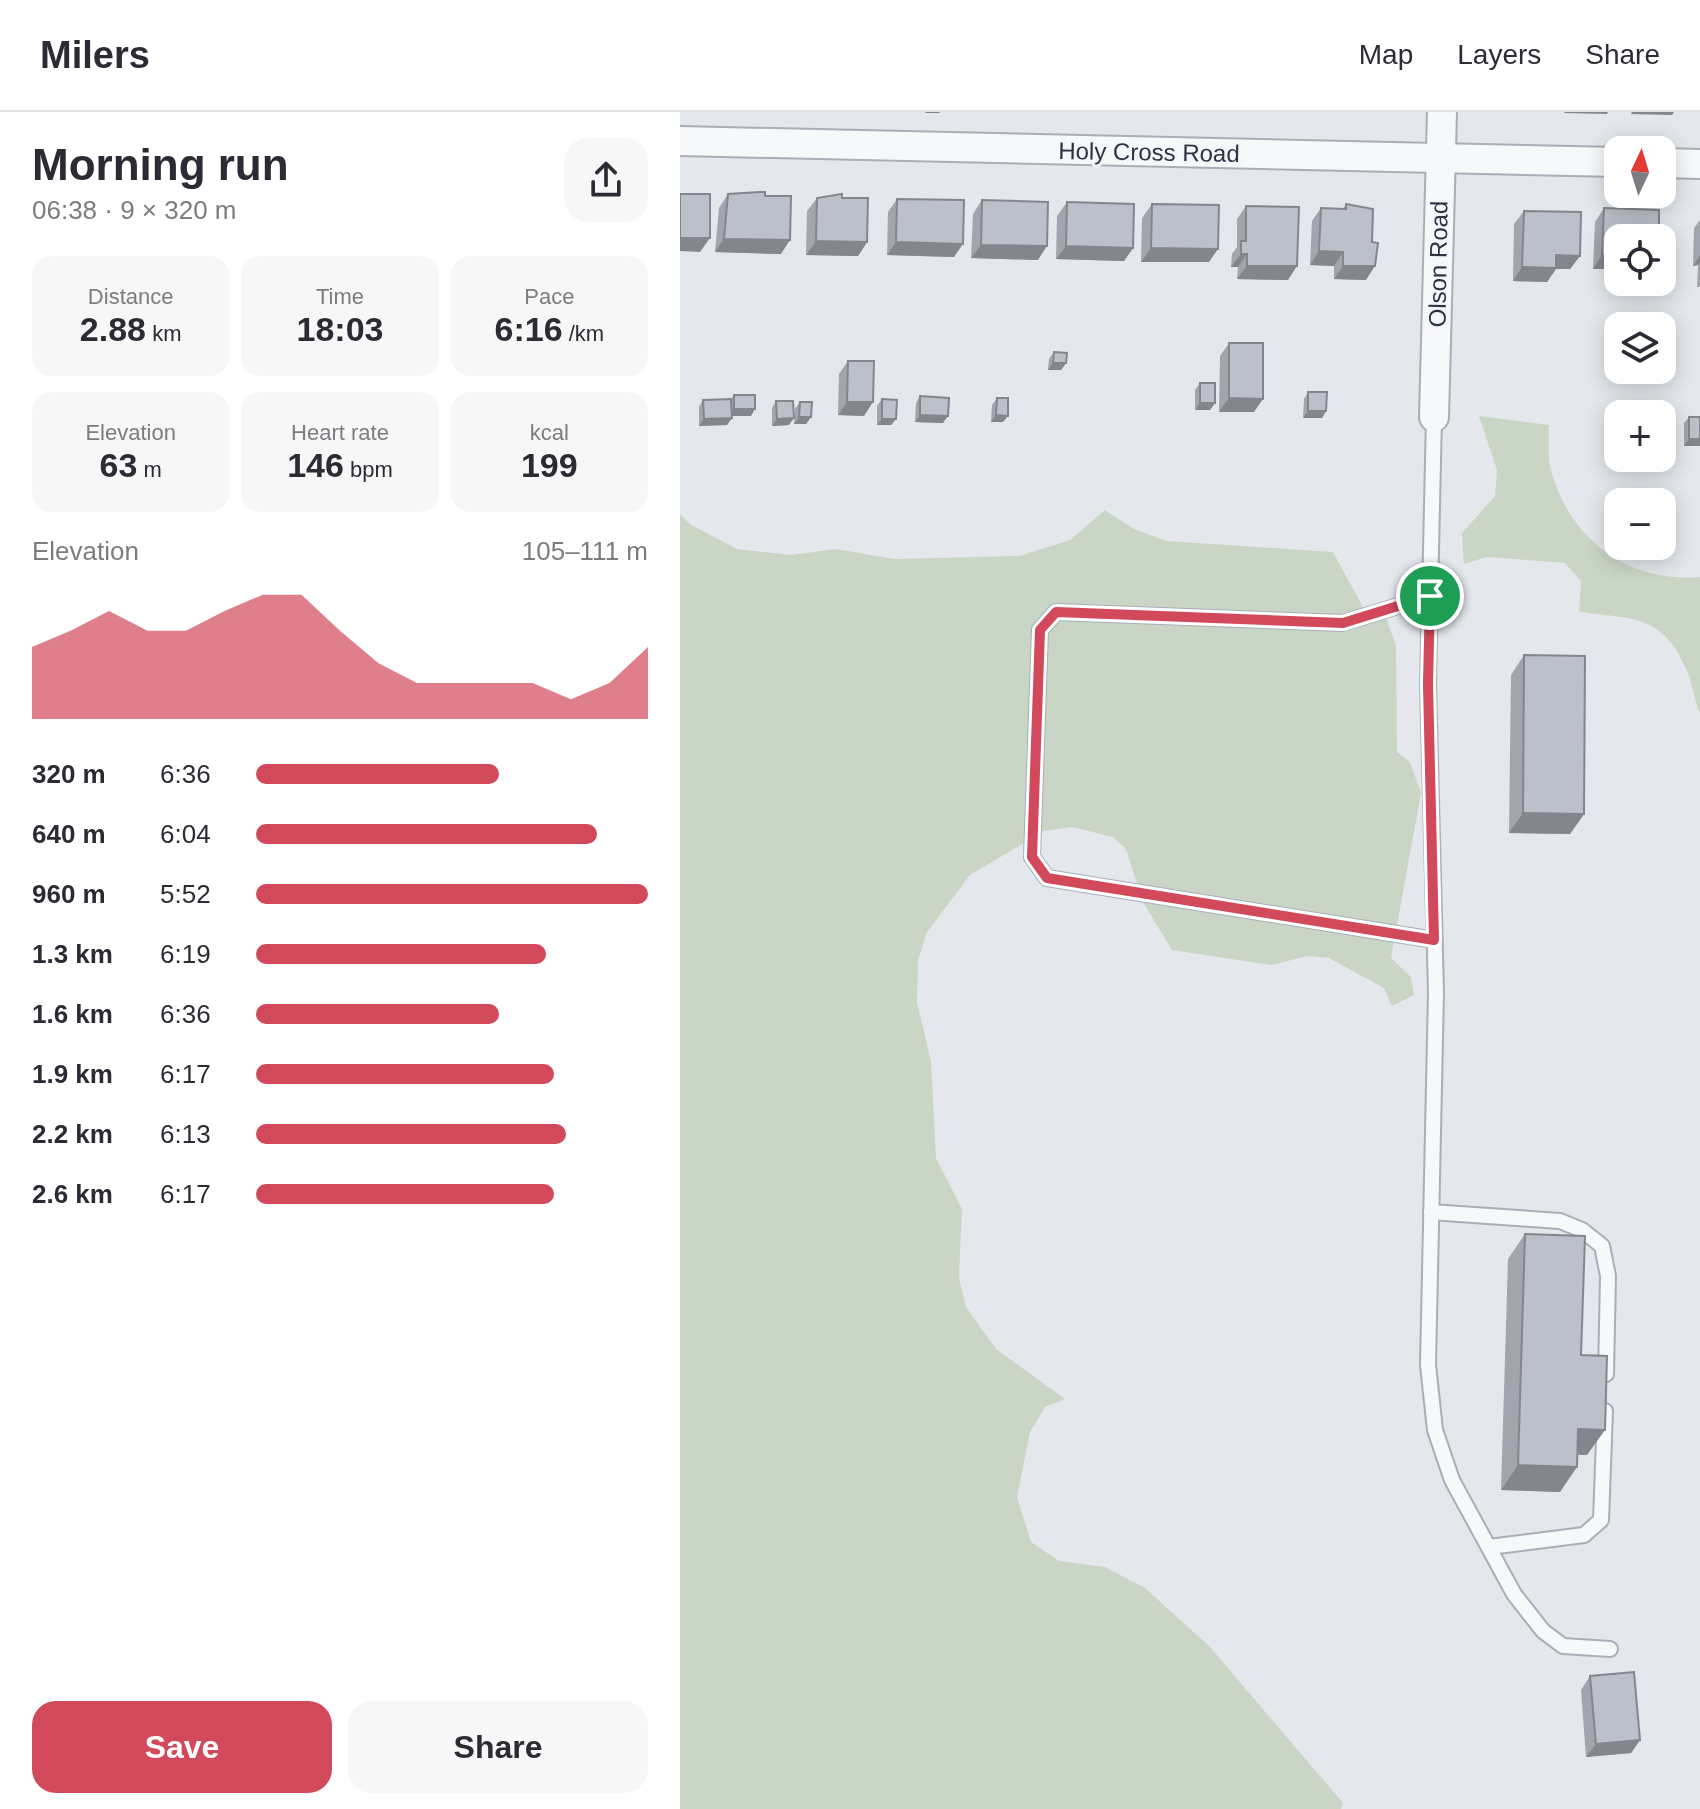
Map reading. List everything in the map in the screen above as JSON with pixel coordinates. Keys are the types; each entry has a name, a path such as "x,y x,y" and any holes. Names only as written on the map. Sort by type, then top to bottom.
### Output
{"street":[{"name":"Olson Road","path":"1434,417 1442,112"},
{"name":"Holy Cross Road","path":"680,141 1604,162"},
{"path":"1676,163 1700,164"}],"lane":[{"path":"1434,417 1428,684 1434,940 1428,1365 1435,1430 1452,1480 1514,1594 1543,1631 1563,1646 1610,1649"},
{"path":"1430,596 1343,623 1056,612 1040,630 1032,857 1047,878 1434,940"},
{"path":"1431,1212 1560,1221 1582,1230 1602,1246 1608,1276 1601,1520 1584,1535 1489,1547"}],"green space":[{"path":"1479,416 1549,425 1550,468 1561,498 1589,538 1604,550 1604,560 1619,560 1650,573 1700,577 1700,713 1687,671 1668,639 1645,623 1579,612 1581,581 1565,563 1487,557 1464,564 1462,533 1495,496 1497,470"},
{"path":"1105,510 1134,529 1167,541 1333,552 1364,609 1385,615 1396,646 1397,752 1410,762 1421,793 1391,958 1411,977 1414,995 1392,1006 1384,988 1329,958 1308,956 1271,965 1172,950 1143,902 1126,849 1113,837 1072,827 1044,831 970,875 927,932 918,960 917,1003 931,1061 936,1158 962,1209 959,1278 966,1307 996,1349 1065,1399 1045,1407 1030,1432 1017,1497 1031,1542 1059,1561 1105,1567 1145,1588 1210,1647 1343,1803 1341,1809 680,1809 680,514 691,525 737,549 791,555 836,549 894,559 1020,556 1070,540"}],"building":[{"path":"765,192 765,196 791,196 790,240 724,239 728,194"},
{"path":"680,194 710,194 710,238 680,238"},
{"path":"842,194 842,198 868,198 867,242 816,241 817,198"},
{"path":"897,199 964,200 963,244 896,242"},
{"path":"982,200 1048,202 1047,246 981,245"},
{"path":"1067,202 1134,204 1133,248 1066,246"},
{"path":"1152,204 1219,205 1218,249 1151,248"},
{"path":"1346,204 1373,209 1372,242 1378,243 1375,266 1343,266 1343,252 1319,251 1321,208 1346,209"},
{"path":"1246,206 1299,207 1297,266 1247,266 1247,254 1241,254 1241,241 1246,241"},
{"path":"1604,208 1659,210 1659,224 1604,224 1602,255"},
{"path":"1524,211 1581,212 1580,256 1556,255 1556,268 1522,267"},
{"path":"1229,343 1263,343 1263,399 1229,398"},
{"path":"1054,352 1067,353 1066,363 1053,363"},
{"path":"848,361 874,361 873,402 847,402"},
{"path":"1200,383 1215,383 1215,403 1200,403"},
{"path":"1308,392 1327,392 1326,411 1308,411"},
{"path":"734,395 755,395 755,409 734,409"},
{"path":"920,396 949,398 948,416 920,415"},
{"path":"997,398 1008,398 1008,416 996,415"},
{"path":"731,399 732,418 704,419 703,400"},
{"path":"882,399 897,400 896,419 882,419"},
{"path":"776,401 793,401 794,418 777,419"},
{"path":"800,402 812,402 811,417 799,417"},
{"path":"1689,417 1700,417 1700,439 1689,439"},
{"path":"1524,655 1585,656 1584,814 1523,813"},
{"path":"1525,1234 1585,1236 1581,1355 1607,1356 1605,1430 1578,1429 1577,1467 1518,1465"},
{"path":"1634,1672 1640,1740 1596,1744 1590,1676"}],"route":[{"path":"1430,596 1428,684 1434,940 1047,878 1032,857 1040,630 1056,612 1343,623 1430,596"}]}
